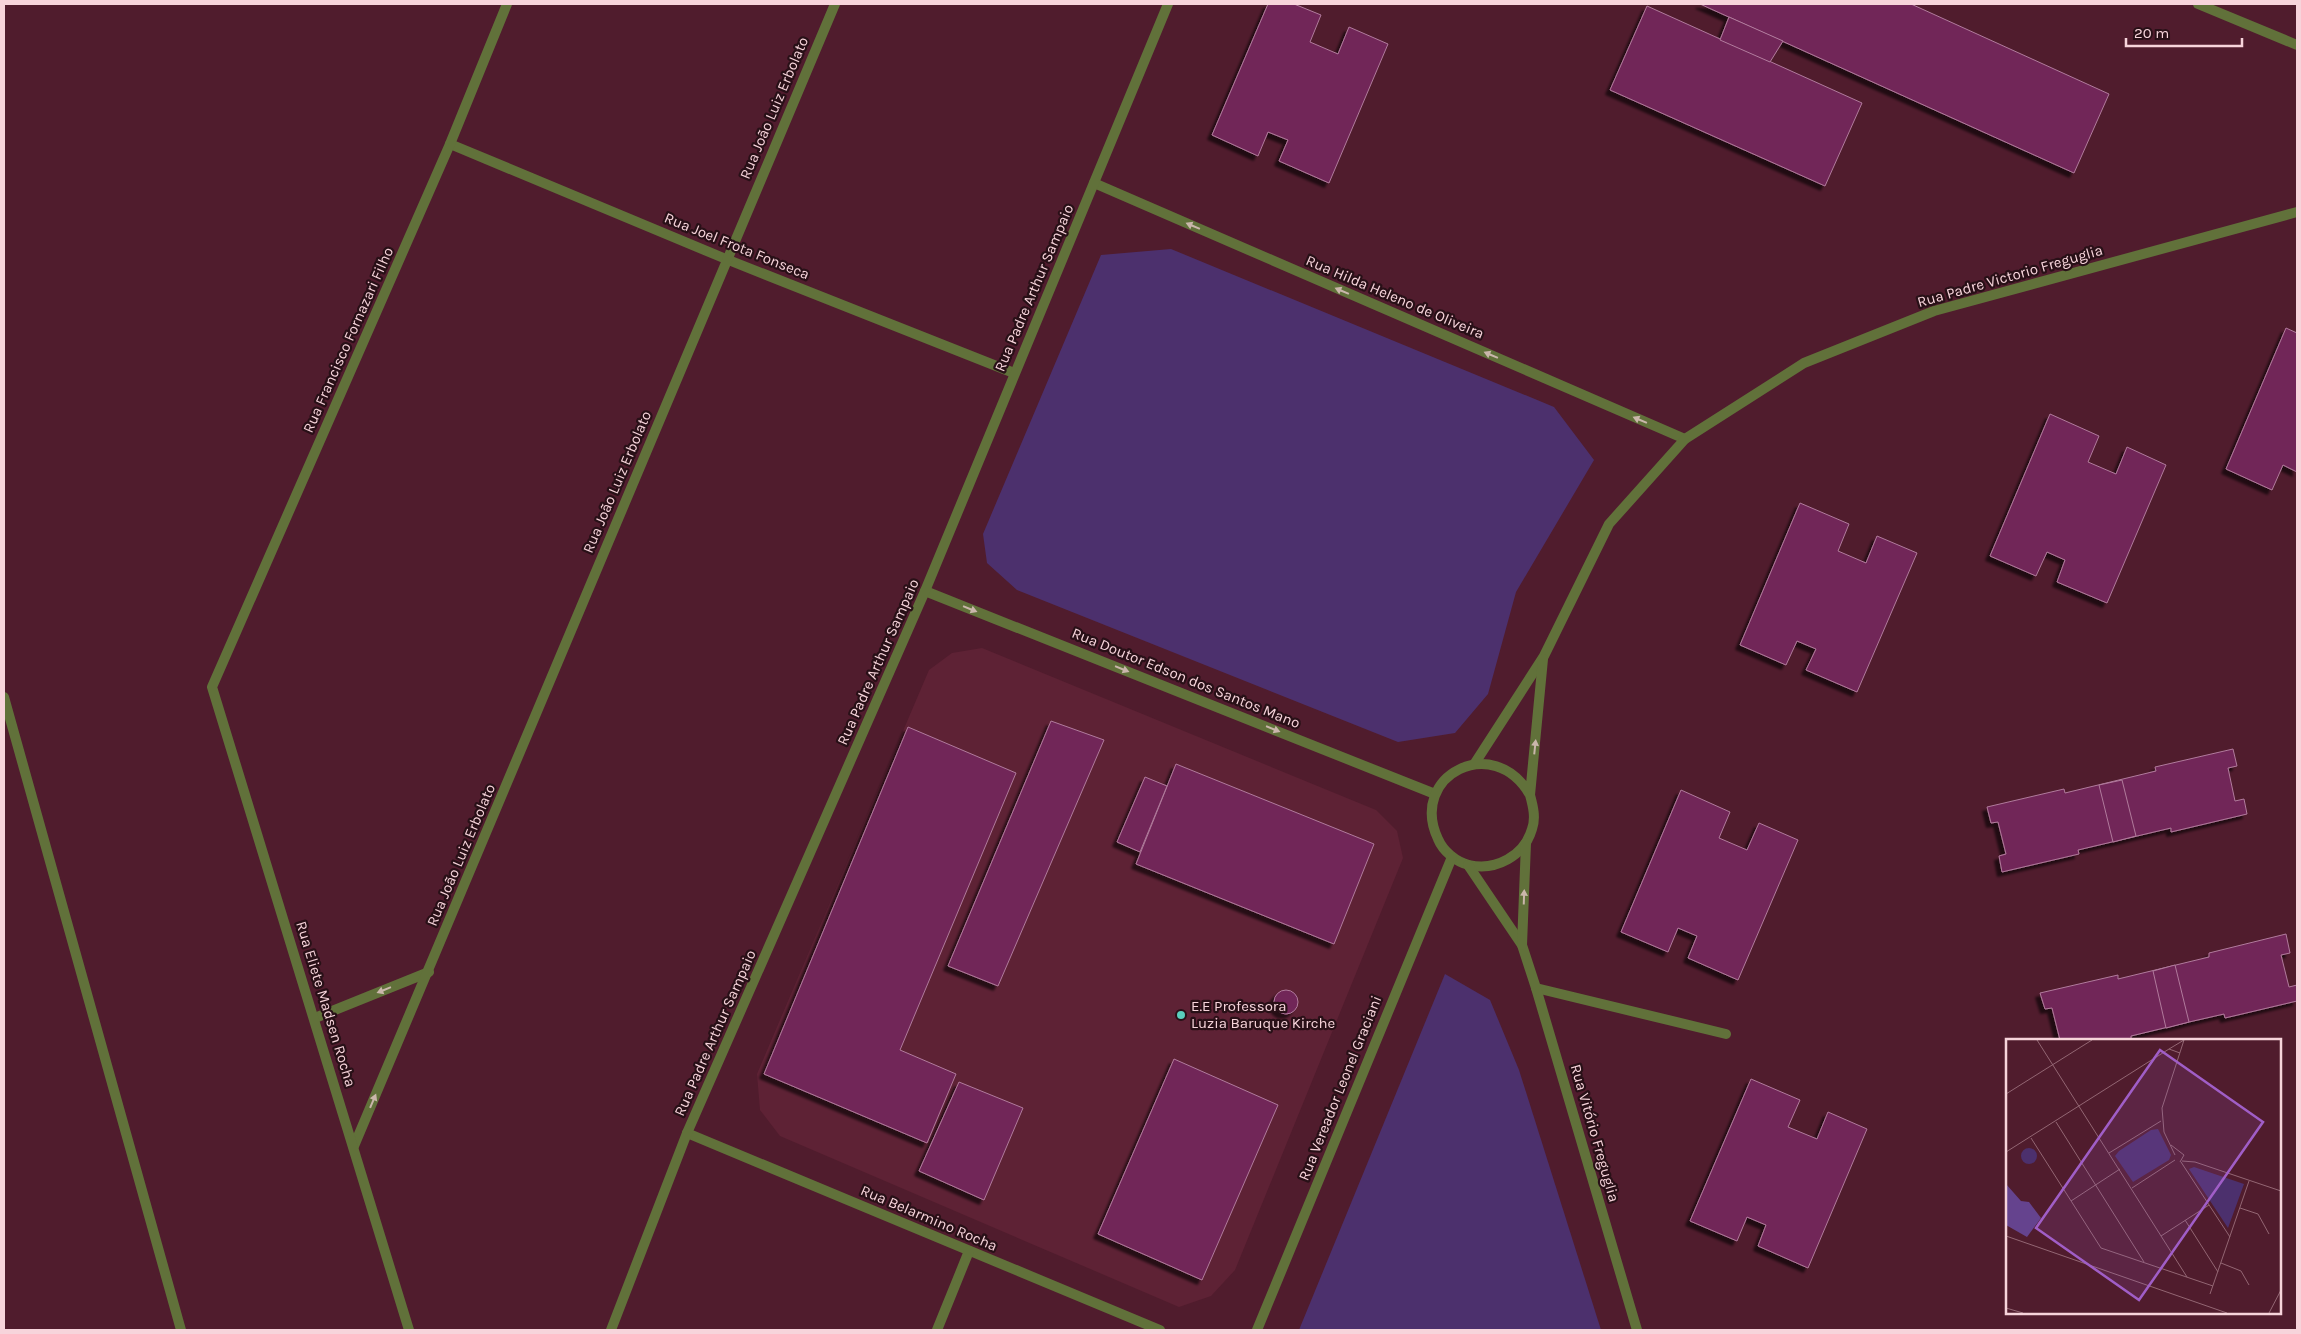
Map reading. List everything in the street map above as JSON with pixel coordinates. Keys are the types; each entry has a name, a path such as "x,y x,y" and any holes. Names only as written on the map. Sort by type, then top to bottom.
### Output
{"street":[{"name":"Rua Francisco Fornazari Filho","path":"212,687 450,144 507,4"},
{"name":"Rua João Luiz Erbolato","path":"354,1146 429,972 726,259 835,4"},
{"name":"Rua Padre Arthur Sampaio","path":"611,1330 687,1133 925,591 1168,4"},
{"path":"2198,4 2297,45"},
{"name":"Rua Joel Frota Fonseca","path":"450,144 726,259 1014,373"},
{"name":"Rua Hilda Heleno de Oliveira","path":"1094,183 1685,439"},
{"name":"Rua Padre Victorio Freguglia","path":"1476,763 1544,656 1609,524 1685,439 1804,363 1934,311 2297,212"},
{"name":"Rua Doutor Edson dos Santos Mano","path":"925,591 1435,794"},
{"name":"Rua Padre Victorio Freguglia","path":"1530,795 1544,656"},
{"name":"Rua Eliete Madsen Rocha","path":"212,687 409,1330"},
{"path":"4,697 181,1330"},
{"path":"1476,763 1489,763 1502,767 1523,783 1530,795 1534,811 1533,828 1526,843 1515,855 1501,864 1484,867 1468,865 1452,857 1440,844 1432,828 1431,811 1435,794 1445,779 1459,768 1476,763"},
{"name":"Rua Vitório Freguglia","path":"1522,945 1526,843"},
{"name":"Rua Vereador Leonel Graciani","path":"1257,1330 1452,857"},
{"name":"Rua Vitório Freguglia","path":"1468,865 1522,945 1637,1330"},
{"path":"314,1018 429,972"},
{"path":"1536,988 1726,1034"},
{"name":"Rua Belarmino Rocha","path":"687,1133 1160,1330"},
{"path":"937,1330 969,1251"}],"shaded area":[{"path":"1171,249 1554,407 1594,460 1516,592 1488,694 1455,733 1398,742 1017,590 987,563 983,534 1101,255"},
{"path":"982,648 1376,810 1397,831 1403,858 1235,1270 1211,1296 1179,1307 780,1136 760,1110 757,1074 929,670 952,653"},
{"path":"1445,974 1490,1000 1519,1070 1601,1330 1299,1330"}],"building":[{"path":"1268,4 1294,4 1321,15 1310,42 1338,54 1349,27 1388,44 1329,183 1279,161 1288,140 1268,132 1258,156 1212,135"},
{"path":"1700,4 1911,4 2109,94 2074,173"},
{"path":"1647,6 1862,103 1825,186 1610,90"},
{"path":"1729,17 1783,41 1770,62 1720,40"},
{"path":"2286,328 2297,333 2297,472 2283,465 2272,490 2226,469"},
{"path":"2050,414 2099,436 2088,462 2116,474 2127,447 2166,465 2107,603 2057,582 2065,560 2047,552 2036,576 1990,556"},
{"path":"1800,503 1849,524 1838,551 1866,563 1877,536 1917,553 1857,692 1806,670 1816,649 1797,641 1786,665 1740,645"},
{"path":"1051,721 1104,740 998,986 948,966"},
{"path":"908,727 1016,773 900,1050 956,1074 927,1143 764,1074"},
{"path":"2233,749 2237,766 2228,768 2235,801 2244,799 2247,814 2171,832 2171,828 2078,850 2079,854 2002,872 1999,856 2006,854 1998,822 1991,823 1987,807 2064,789 2065,793 2156,771 2155,767"},
{"path":"1176,764 1374,844 1334,944 1136,864"},
{"path":"1145,777 1167,786 1140,852 1117,842"},
{"path":"2122,780 2136,836 2113,842 2099,785"},
{"path":"1681,790 1730,812 1719,838 1747,850 1759,823 1798,840 1738,980 1688,958 1697,936 1678,928 1668,952 1621,932"},
{"path":"2286,934 2290,953 2281,955 2289,987 2297,985 2297,1001 2225,1018 2224,1014 2189,1022 2131,1036 2131,1039 2060,1039 2052,1008 2045,1009 2040,993 2118,975 2118,979 2209,957 2209,953"},
{"path":"2175,965 2189,1022 2166,1028 2153,971"},
{"path":"1286,990 1295,993 1298,1002 1295,1011 1286,1014 1277,1011 1274,1002 1277,993"},
{"path":"1174,1059 1278,1105 1202,1280 1098,1234"},
{"path":"1751,1079 1800,1100 1788,1127 1817,1139 1828,1112 1867,1129 1808,1268 1758,1246 1766,1225 1747,1217 1737,1241 1690,1221"},
{"path":"959,1082 1023,1108 984,1200 919,1171"}],"place":[{"name":"E.E Professora Luzia Baruque Kirche","path":"1181,1015"}]}
